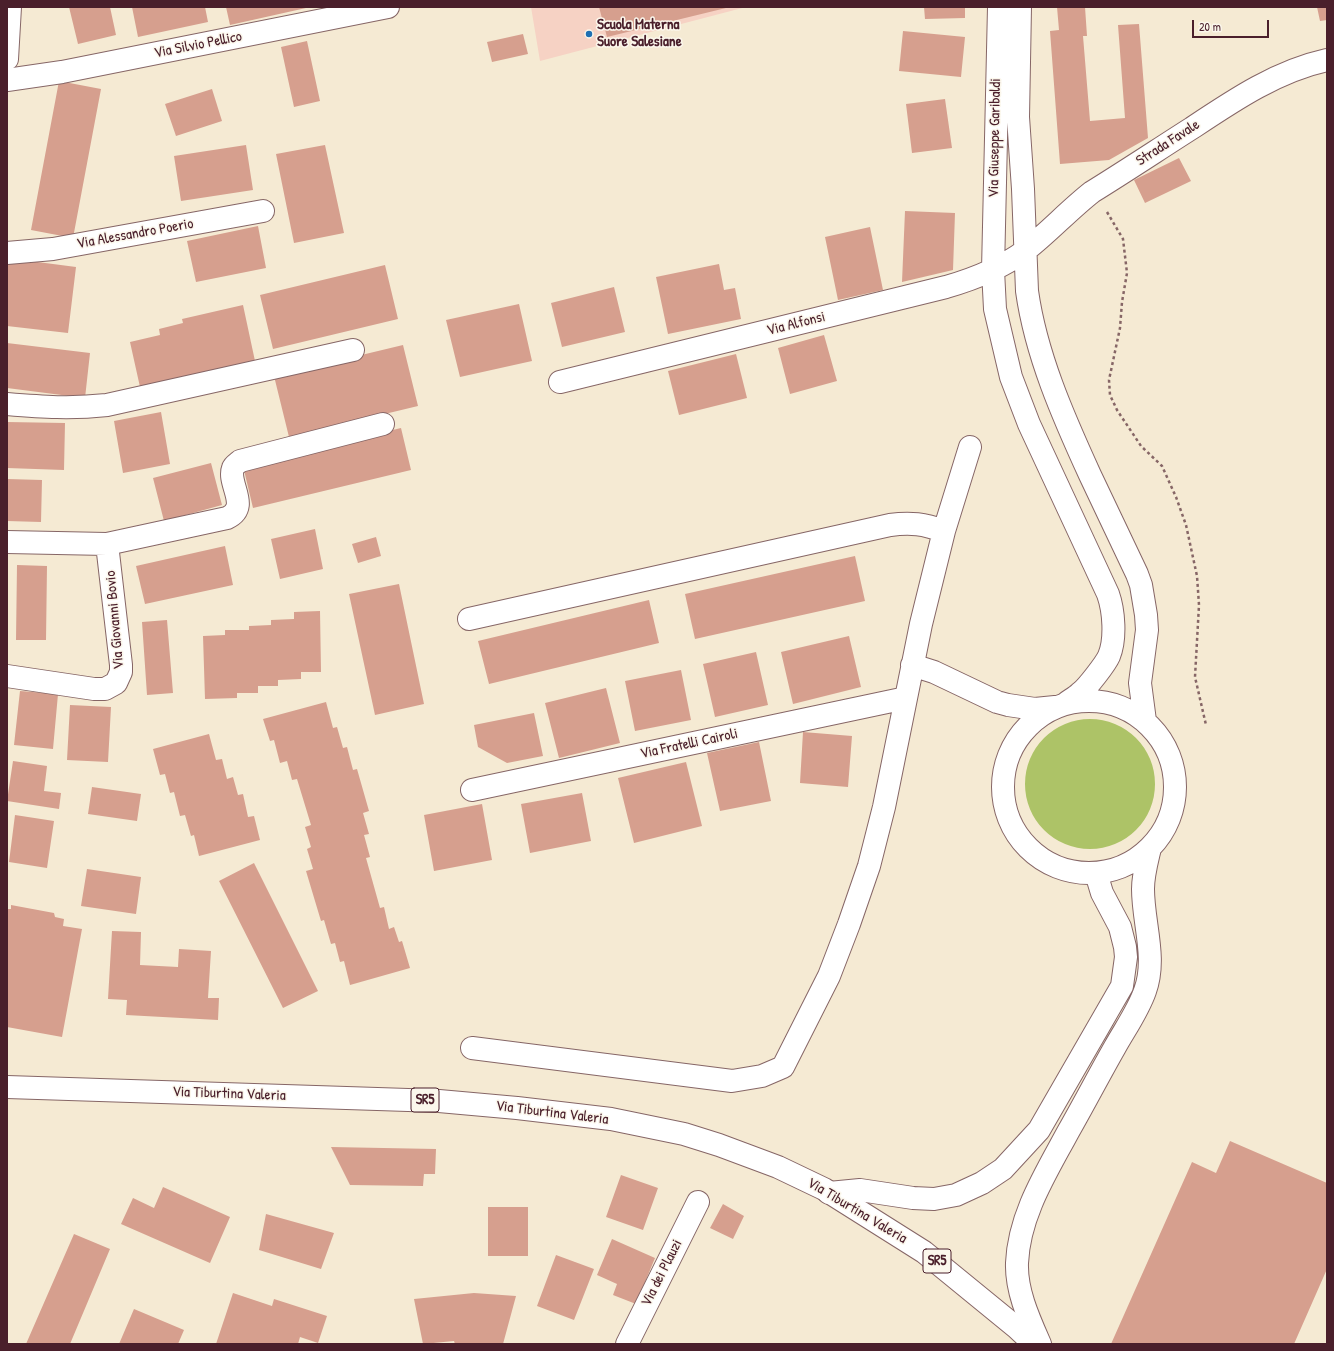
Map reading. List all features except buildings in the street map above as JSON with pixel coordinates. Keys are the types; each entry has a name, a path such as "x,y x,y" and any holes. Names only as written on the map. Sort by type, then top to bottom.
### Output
{"street":[{"path":"7,59 10,7"},
{"name":"Via Silvio Pellico","path":"7,80 62,72 388,7"},
{"name":"Via Giuseppe Garibaldi","path":"999,7 993,270 996,314 1011,377 1029,424 1108,594 1112,607 1113,623 1109,656 1082,692 1061,705"},
{"name":"Via Giuseppe Garibaldi","path":"1020,7 1018,117 1023,189 1027,291 1031,319 1064,418 1141,585 1147,630 1140,683 1145,721"},
{"name":"Strada Favale","path":"1025,251 1076,204 1092,192 1240,96 1283,75 1308,65 1327,60"},
{"name":"Via Alessandro Poerio","path":"7,253 53,249 263,212"},
{"name":"Via Alfonsi","path":"560,382 946,288 993,270 1025,251"},
{"path":"7,404 61,408 83,408 107,405 353,350"},
{"path":"7,542 107,544 228,518 232,516 237,508 237,495 232,473 233,468 240,461 383,424"},
{"path":"472,1048 732,1081 762,1076 783,1067 829,976 869,866 884,807 921,624 944,531 970,447"},
{"path":"469,619 890,525 912,523 923,524 944,531"},
{"name":"Via Giovanni Bovio","path":"7,676 94,688 105,688 116,683 121,672 121,665 107,544"},
{"path":"912,665 938,674 997,702 1018,708 1035,709 1086,701 1107,702 1127,709 1145,721 1163,743 1174,769 1175,797 1167,825 1150,848 1134,860 1116,869 1096,873 1066,870 1039,857 1022,841 1010,821 1003,799 1003,781 1011,738 1011,730 1007,718 997,702"},
{"name":"Via Fratelli Cairoli","path":"472,790 906,698"},
{"path":"1009,749 1017,738 1039,716 1061,705"},
{"path":"1040,1344 1021,1296 1017,1264 1021,1230 1038,1188 1115,1046 1136,1012 1145,991 1149,971 1147,928 1143,891 1150,848"},
{"path":"829,1193 860,1190 913,1198 934,1199 956,1195 982,1183 1003,1169 1039,1130 1122,986 1126,957 1125,947 1120,927 1102,893 1096,873"},
{"name":"Via Tiburtina Valeria","path":"7,1087 415,1100 464,1103 568,1114 641,1125 701,1139 778,1167 829,1193 924,1252 1018,1328 1034,1344"},
{"name":"Via dei Plauzi","path":"627,1344 698,1202"}],"path":[{"path":"1092,192 1111,218 1123,239 1127,273 1122,302 1120,328 1109,380 1110,395 1141,446 1162,466 1176,497 1186,525 1197,576 1199,605 1196,677 1206,725"}],"shaded area":[{"name":"Scuola Materna Suore Salesiane","path":"531,7 746,7 540,61"}],"green space":[{"path":"1090,719 1115,724 1136,738 1150,759 1155,784 1150,809 1136,830 1115,844 1090,849 1065,844 1044,830 1030,809 1025,784 1030,759 1044,738 1065,724"}],"place":[{"name":"Scuola Materna Suore Salesiane","path":"589,34"}]}
